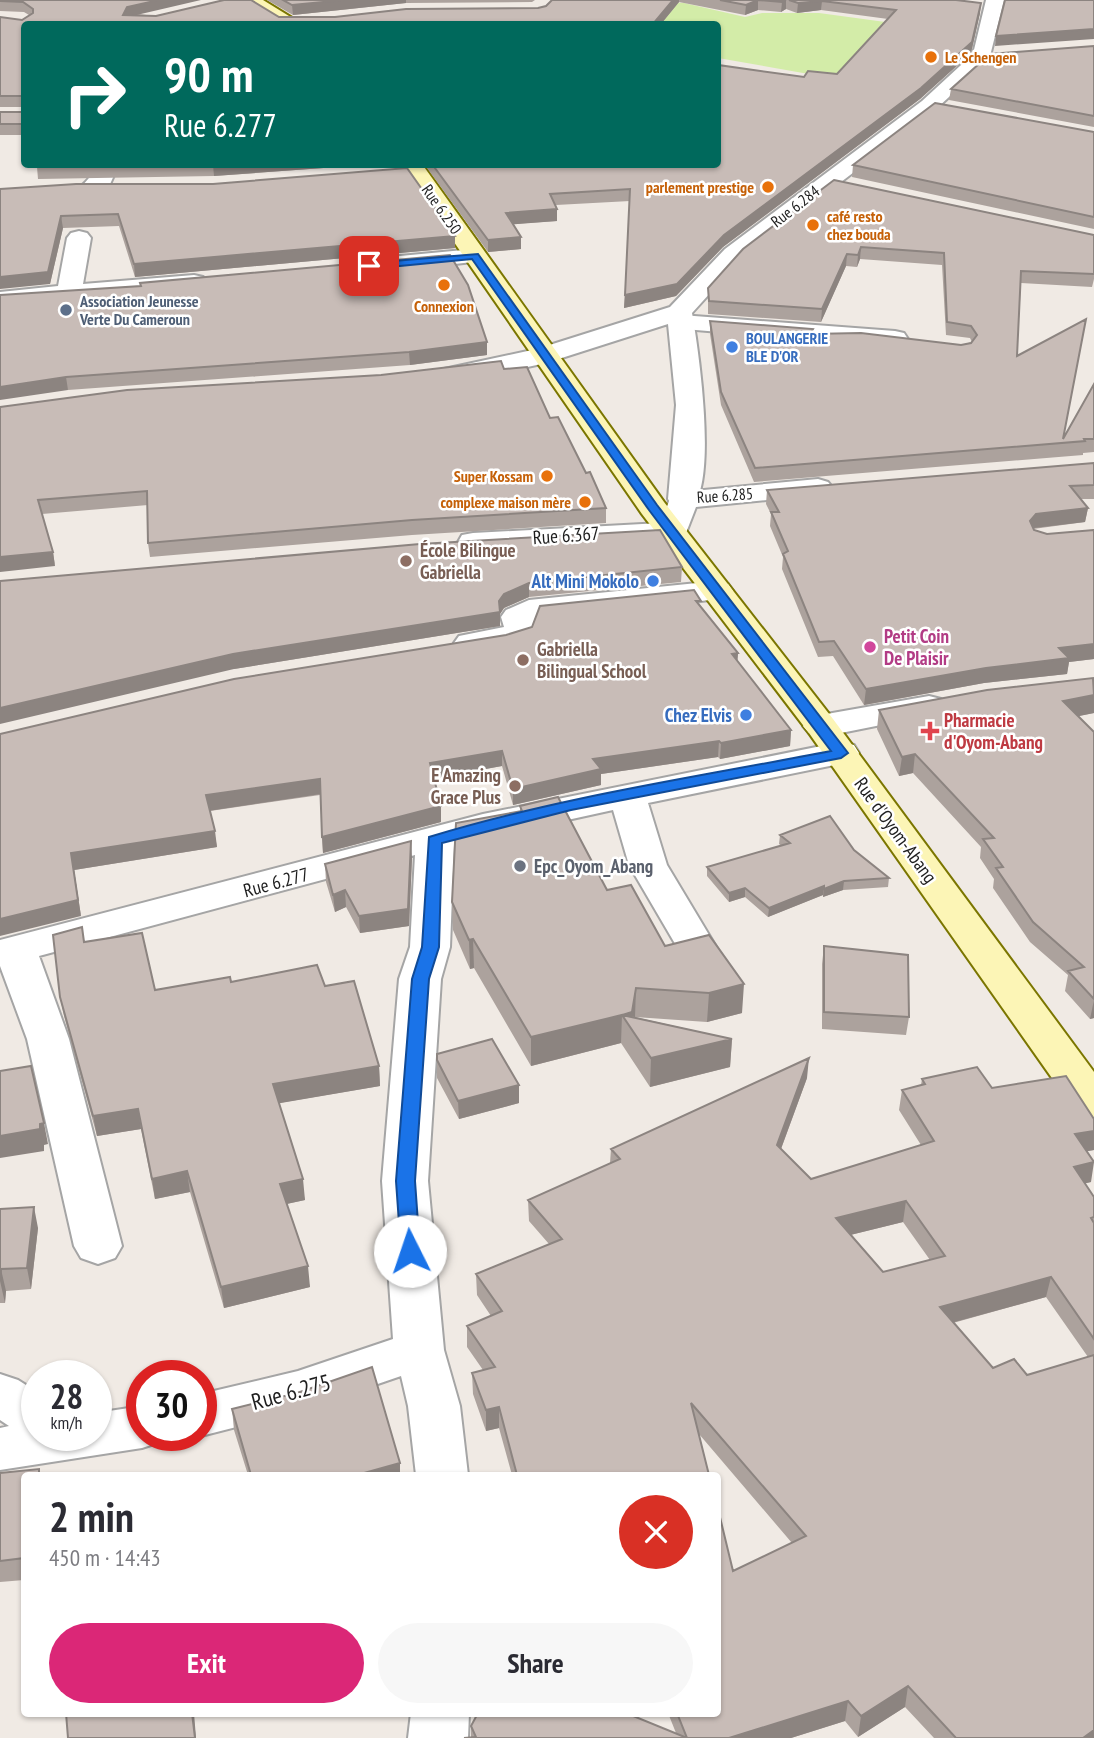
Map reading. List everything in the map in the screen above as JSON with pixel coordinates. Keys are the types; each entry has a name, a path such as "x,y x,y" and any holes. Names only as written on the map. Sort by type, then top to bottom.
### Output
{"main road":[{"path":"251,0 288,21"},
{"name":"Rue 6.250","path":"406,169 547,355"},
{"name":"Rue d'Oyom-Abang","path":"547,355 630,476 831,740 1094,1104"}],"street":[{"path":"226,2 251,0"},
{"path":"994,3 982,56 1009,55"},
{"name":"Rue 6.284","path":"425,377 481,371 680,318 733,254 929,105 982,56"},
{"path":"929,105 953,110"},
{"path":"99,186 106,168"},
{"path":"826,181 863,189"},
{"path":"68,197 84,194 99,186 123,186"},
{"path":"69,294 79,238"},
{"path":"372,266 474,256"},
{"path":"0,299 217,280"},
{"path":"683,499 689,463 690,371 680,318 925,342"},
{"name":"Rue 6.285","path":"673,531 683,499 852,484"},
{"name":"Rue 6.367","path":"450,544 613,532 673,531"},
{"path":"437,648 518,634 521,627 517,617 529,610 718,591"},
{"name":"Rue 6.277","path":"8,951 435,840 483,825 628,795 831,740 957,701"},
{"path":"628,795 648,865 698,950"},
{"path":"435,840 430,947 420,979 405,1181 419,1350 434,1406 442,1472"},
{"path":"8,951 48,1039 98,1246"},
{"name":"Rue 6.275","path":"217,1411 299,1391 419,1350"},
{"path":"0,1394 21,1408"},
{"path":"0,1449 21,1442"},
{"path":"438,1738 440,1717"}],"green space":[{"path":"637,0 684,3 745,17 762,13 819,13 900,24 837,79 721,59 721,21 578,21"}],"building":[{"path":"159,0 127,7 123,15 156,16 224,0 251,0 279,17 335,17 406,9 538,8 546,6 552,0 673,0 656,21 21,21 21,96 0,96 0,17 22,20 33,13 33,9 23,2 0,1"},
{"path":"283,0 344,0 292,5"},
{"path":"720,0 758,0 746,5"},
{"path":"789,0 956,0 981,3 972,42 921,88 724,235 677,284 625,295 630,189 550,194 557,209 506,213 521,237 488,240 435,168 721,168 721,65 804,77 808,71 837,74 896,10 822,1 798,3"},
{"path":"1005,0 1094,0 1094,29 996,36"},
{"path":"1094,46 1094,116 951,89 990,54"},
{"path":"935,103 1094,132 1094,217 853,165"},
{"path":"0,112 21,112 21,124 0,124"},
{"path":"407,168 455,236 134,264 118,214 61,216 48,272 0,277 0,189 76,184 213,184"},
{"path":"834,180 1094,235 1094,274 1021,271 1017,356 1086,319 1063,439 1094,384 1094,439 755,468 721,392 710,321 813,329 810,334 861,333 961,345 971,343 977,335 971,326 947,322 944,253 861,247 858,255 847,254 822,309 709,301 708,288 743,249"},
{"path":"450,255 468,285 487,342 409,352 66,377 0,387 0,295 141,286 140,283"},
{"path":"501,361 504,369 527,367 550,418 558,417 586,473 590,472 606,508 412,520 148,543 147,491 38,500 53,552 0,557 0,407 127,390 381,375"},
{"path":"1094,463 1094,485 1070,486 1088,508 1036,514 1030,521 1034,530 1047,534 1094,530 1094,644 1059,648 1069,658 986,668 866,689 834,641 819,642 783,554 788,551 771,512 779,512 767,490"},
{"path":"660,530 682,567 529,583 504,594 499,601 500,612 233,654 0,708 0,581 420,544"},
{"path":"694,590 701,601 696,601 738,653 732,654 791,730 721,743 719,741 593,759 601,769 513,789 502,751 430,763 441,806 322,837 320,779 206,795 215,831 71,853 78,900 0,919 0,734 234,679 506,635 532,627 540,606"},
{"path":"1093,678 1094,695 1063,701 1094,732 1094,999 1068,971 1084,967 1033,922 996,868 1003,867 983,839 994,838 915,754 902,757 879,710 987,690"},
{"path":"558,797 607,890 631,885 665,946 709,935 744,984 709,993 636,988 632,1012 531,1037 473,939 469,940 452,902 456,823 522,811 520,806"},
{"path":"830,816 854,850 889,878 844,881 824,889 824,886 769,908 745,888 729,893 707,867 790,843 780,835"},
{"path":"411,841 408,909 359,916 345,890 333,895 325,864"},
{"path":"82,927 84,942 142,933 155,990 230,977 231,982 317,965 325,986 354,981 379,1066 273,1084 303,1179 280,1184 308,1266 221,1287 187,1171 152,1179 138,1109 93,1116 60,997 53,935"},
{"path":"824,946 908,955 909,1017 824,1012"},
{"path":"622,1015 732,1039 651,1058"},
{"path":"492,1039 519,1085 458,1101 437,1060 437,1054"},
{"path":"809,1058 777,1145 811,1179 934,1141 902,1090 925,1084 922,1079 977,1067 992,1088 1066,1076 1094,1119 1094,1131 1075,1134 1094,1162 1074,1167 1094,1197 1094,1217 1091,1218 1094,1223 1094,1339 1051,1277 940,1307 993,1368 1014,1359 1027,1375 1094,1355 1094,1730 1083,1738 956,1738 908,1686 861,1716 848,1701 729,1738 687,1738 679,1717 721,1717 721,1521 733,1571 806,1536 691,1403 708,1472 516,1472 499,1407 486,1410 472,1373 495,1367 467,1326 502,1311 476,1274 562,1239 528,1200 620,1159 611,1149","holes":["906,1201 945,1256 883,1272 836,1218"]},
{"path":"31,1066 44,1123 40,1124 40,1129 0,1136 0,1071"},
{"path":"34,1207 27,1268 1,1269 0,1281 0,1209"},
{"path":"372,1367 400,1463 368,1472 250,1472 232,1409 297,1393"},
{"path":"39,1469 39,1472 21,1472 21,1558 0,1561 0,1473"},
{"path":"66,1717 192,1717 195,1738 68,1738"},
{"path":"476,1717 636,1717 687,1738 464,1738 476,1737 471,1726"}],"place":[{"name":"Le Schengen","path":"931,57"},
{"name":"parlement prestige","path":"768,187"},
{"name":"café resto chez bouda","path":"813,225"},
{"name":"Connexion","path":"444,285"},
{"name":"Association Jeunesse Verte Du Cameroun","path":"66,310"},
{"name":"BOULANGERIE BLE D'OR","path":"732,347"},
{"name":"Super Kossam","path":"547,476"},
{"name":"complexe maison mère","path":"585,502"},
{"name":"École Bilingue Gabriella","path":"406,561"},
{"name":"Alt Mini Mokolo","path":"653,581"},
{"name":"Petit Coin De Plaisir","path":"870,647"},
{"name":"Gabriella Bilingual School","path":"523,660"},
{"name":"Chez Elvis","path":"746,715"},
{"name":"Pharmacie d'Oyom-Abang","path":"930,731"},
{"name":"E Amazing Grace Plus","path":"515,786"},
{"name":"Epc_Oyom_Abang","path":"520,866"}],"route":[{"path":"369,266 474,256 547,355 653,508 841,753 571,806 483,825 435,840 430,947 420,979 405,1181 410,1251"}]}
